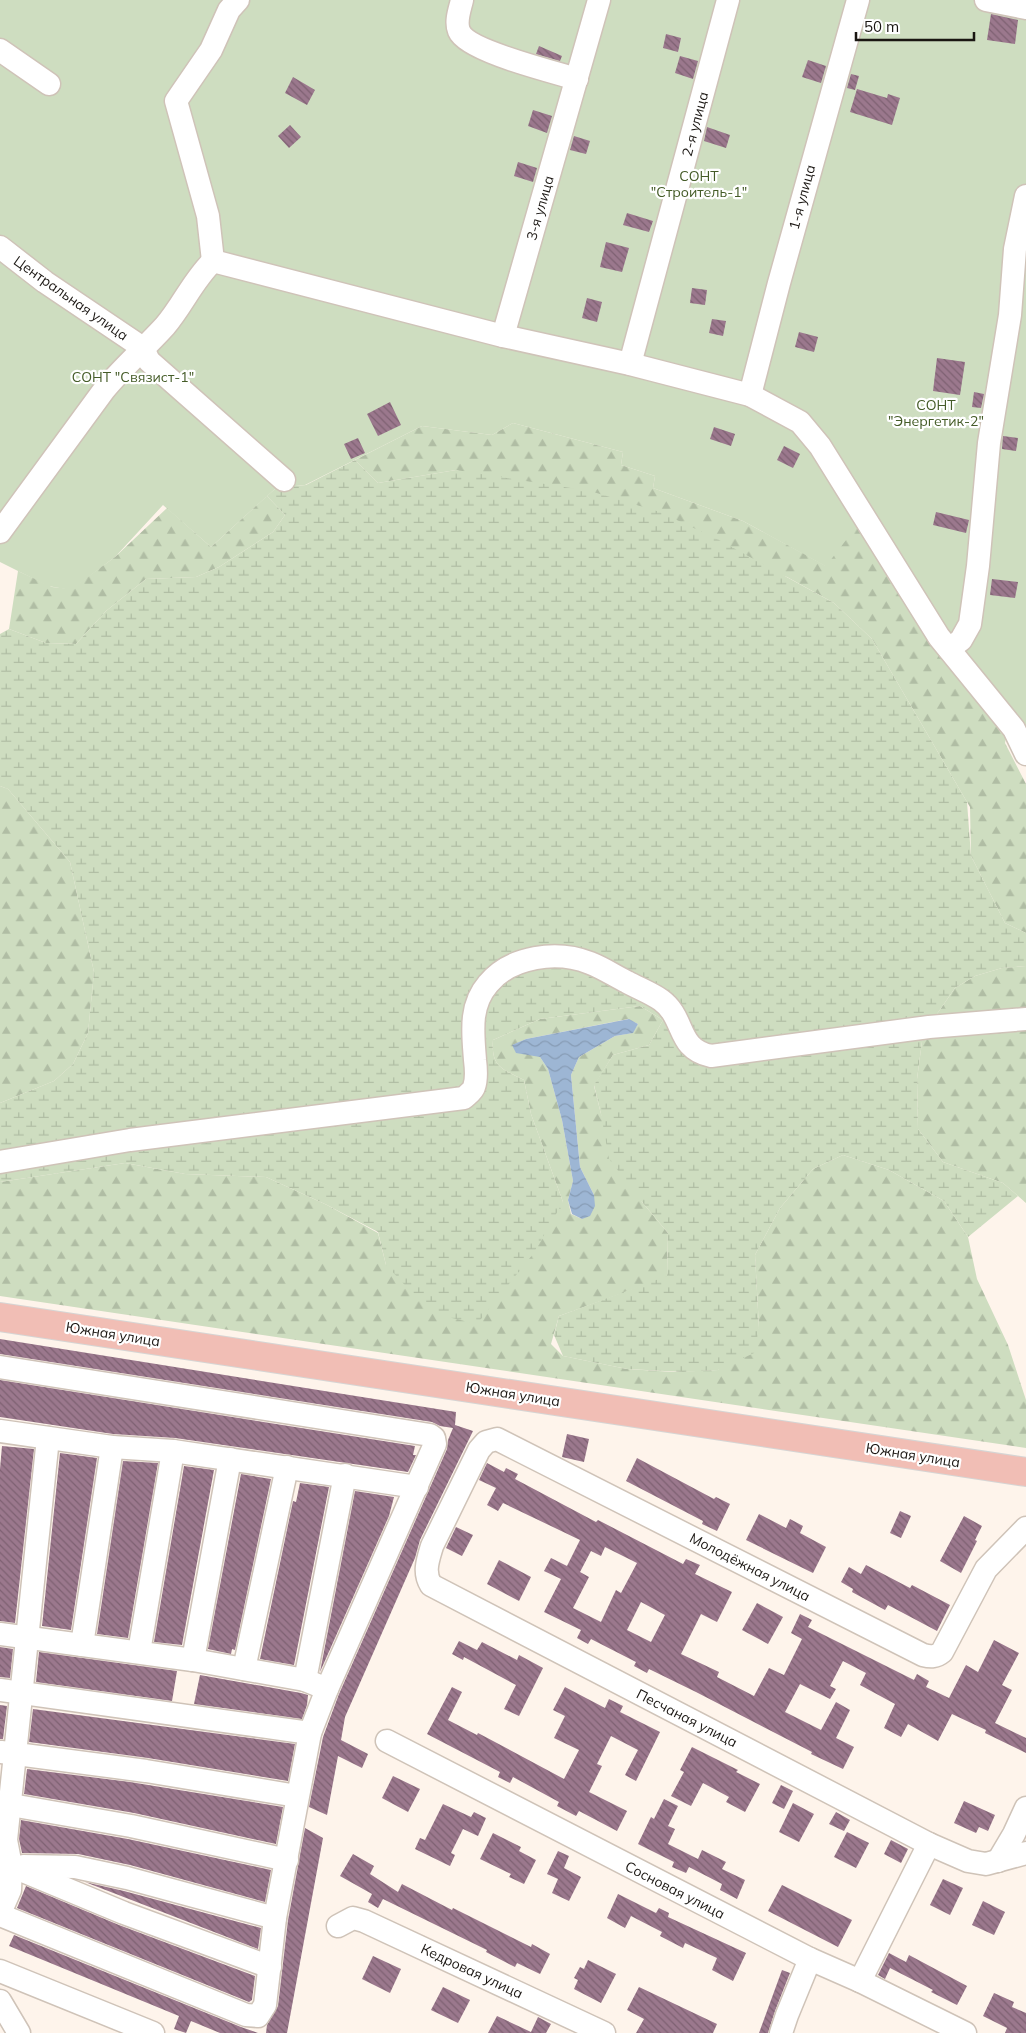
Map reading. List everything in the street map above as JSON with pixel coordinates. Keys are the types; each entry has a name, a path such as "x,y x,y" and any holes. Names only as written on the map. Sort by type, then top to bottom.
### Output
{"main road":[{"name":"Южная улица","path":"0,1316 1026,1472"}],"street":[{"path":"462,0 457,22 459,31 467,41 501,56 577,79"},
{"name":"3-я улица","path":"503,336 599,0"},
{"name":"2-я улица","path":"630,364 728,0"},
{"name":"1-я улица","path":"750,395 779,283 858,0"},
{"path":"986,0 1026,8"},
{"path":"213,262 208,216 176,100 210,50 227,3"},
{"path":"0,50 49,84"},
{"path":"949,649 962,640 970,624 978,566 989,443 1010,316 1015,249 1026,196"},
{"name":"Центральная улица","path":"0,247 45,282 143,348"},
{"path":"213,262 503,336 630,364 750,395 800,422 820,446 949,649 1014,728 1026,754"},
{"path":"0,532 104,390 121,369 165,325 201,273 213,262"},
{"path":"143,348 149,361 284,480"},
{"path":"0,1162 130,1140 464,1098 474,1087 476,1071 473,1027 475,1006 487,984 502,970 523,961 546,956 570,957 590,963 661,1000 671,1010 689,1046 699,1054 711,1056 929,1027 1026,1019"},
{"path":"0,1367 430,1435 434,1438 435,1444 417,1487 327,1689 310,1733 275,1918 265,2005 258,2016 246,2015 0,1914 10,1890 5,1865 5,1804 11,1691 27,1638 48,1438"},
{"path":"0,1431 112,1447 173,1451 417,1487"},
{"name":"Молодёжная улица","path":"452,1504 479,1450 486,1442 497,1439 931,1657 938,1656 942,1652 986,1568 1026,1528"},
{"path":"82,1645 112,1447"},
{"path":"139,1652 173,1451"},
{"path":"192,1660 230,1459"},
{"path":"244,1668 287,1467"},
{"path":"305,1680 345,1475"},
{"name":"Песчаная улица","path":"452,1504 427,1561 426,1577 431,1585 929,1844 968,1861 986,1864 1026,1853"},
{"path":"0,1634 244,1668 305,1680 327,1689"},
{"path":"11,1691 310,1733"},
{"name":"Сосновая улица","path":"387,1741 810,1959 860,1981 964,2033"},
{"path":"7,1753 146,1771 297,1796"},
{"path":"5,1804 132,1826 287,1860"},
{"path":"998,1861 1014,1834 1026,1808"},
{"path":"860,1981 929,1844"},
{"path":"5,1865 75,1867 127,1878 275,1918"},
{"path":"5,1865 124,1913 270,1967"},
{"name":"Кедровая улица","path":"338,1926 353,1918 364,1921 604,2033"},
{"path":"781,2033 810,1959"},
{"path":"0,1971 153,2033"},
{"path":"1,2006 19,2033"}],"green space":[{"path":"0,0 1026,0 1026,737 860,523 827,567 743,521 653,488 655,476 621,465 623,452 513,423 492,435 422,426 305,485 276,488 211,547 163,505 115,557 71,590 48,586 0,562"},
{"path":"513,423 623,452 621,465 655,476 653,488 743,521 826,566 860,522 1007,732 1005,743 1026,784 1026,933 1005,923 971,856 970,807 872,639 834,603 787,577 456,470 378,483 355,460 422,426 492,435"},
{"path":"355,460 378,483 456,470 590,491 660,512 719,540 834,603 872,639 967,802 971,856 1005,923 1026,933 1026,966 1002,968 975,976 955,988 923,1034 917,1079 918,1129 943,1162 1003,1183 1018,1196 968,1237 944,1201 889,1170 843,1155 813,1169 780,1208 755,1255 759,1328 754,1353 718,1370 683,1372 627,1369 563,1356 554,1335 559,1316 667,1276 668,1233 609,1159 594,1085 613,1055 649,1045 663,1020 640,1006 540,1019 493,1040 496,1062 504,1070 524,1080 531,1114 563,1202 533,1254 477,1324 431,1313 386,1265 378,1232 327,1205 266,1177 185,1174 125,1163 0,1182 0,1103 54,1081 73,1064 88,1033 94,972 70,862 8,789 0,786 0,634 9,629 46,643 76,644 106,611 146,579 196,577 219,567 273,532 285,515 267,496 276,488 306,485"},
{"path":"267,496 285,515 273,532 219,567 196,577 146,579 106,611 76,644 46,643 9,629 18,571 52,587 71,589 115,557 167,508 211,547"},
{"path":"0,786 8,789 70,862 94,972 88,1033 73,1064 54,1081 0,1103"},
{"path":"1026,966 1026,1203 1003,1183 943,1162 918,1129 917,1079 923,1034 955,988 975,976 1002,968"},
{"path":"640,1006 663,1020 649,1045 613,1055 594,1086 601,1114 642,1202 668,1233 667,1277 559,1316 551,1344 563,1356 627,1369 674,1372 718,1370 759,1328 755,1255 780,1208 813,1169 843,1155 889,1170 944,1201 968,1237 977,1279 1008,1345 1026,1400 1026,1448 0,1296 0,1182 125,1163 185,1174 266,1177 327,1205 378,1233 386,1265 563,1202 531,1114 524,1080 504,1070 496,1062 493,1049 493,1040 540,1019","holes":["628,1019 638,1024 632,1033 615,1036 579,1057 571,1075 580,1167 594,1195 582,1219 571,1214 568,1200 573,1181 562,1120 548,1069 540,1057 513,1045 526,1039"]}],"water":[{"path":"629,1019 638,1024 633,1033 615,1036 579,1057 571,1075 580,1167 594,1195 595,1206 590,1216 582,1219 572,1214 568,1200 573,1181 562,1120 548,1069 540,1057 516,1053 512,1045 526,1039"}],"building":[{"path":"991,14 1018,20 1015,44 987,40"},
{"path":"666,34 681,38 678,52 663,48"},
{"path":"539,46 562,56 560,61 536,54"},
{"path":"680,56 698,61 693,79 675,73"},
{"path":"808,60 826,66 821,83 802,77"},
{"path":"851,74 859,76 855,90 847,88"},
{"path":"293,77 315,90 307,105 285,93"},
{"path":"857,89 887,98 888,94 900,98 892,125 850,112"},
{"path":"533,110 552,116 547,133 528,126"},
{"path":"290,125 301,137 289,148 278,136"},
{"path":"707,127 730,135 726,148 704,141"},
{"path":"574,136 590,141 586,154 570,150"},
{"path":"518,162 537,168 533,182 514,176"},
{"path":"627,213 653,221 649,232 623,225"},
{"path":"606,242 629,248 622,272 600,267"},
{"path":"692,288 707,290 705,305 690,303"},
{"path":"587,298 602,302 597,322 582,318"},
{"path":"712,319 726,321 723,336 709,333"},
{"path":"799,332 818,337 814,352 795,347"},
{"path":"937,358 965,362 960,395 933,391"},
{"path":"974,392 984,394 981,408 972,407"},
{"path":"390,402 401,425 378,436 367,414"},
{"path":"714,427 735,434 731,446 710,439"},
{"path":"1003,436 1018,438 1016,451 1002,449"},
{"path":"358,438 365,453 351,459 344,444"},
{"path":"784,446 800,454 793,468 777,460"},
{"path":"936,512 969,520 966,533 933,525"},
{"path":"992,579 1018,582 1015,598 990,595"},
{"path":"0,1339 456,1412 455,1425 473,1431 420,1540 415,1558 345,1717 341,1740 368,1754 362,1768 338,1756 327,1815 309,1807 323,1737 339,1694 447,1449 448,1440 453,1428 440,1426 432,1422 0,1354"},
{"path":"0,1380 415,1446 413,1455 416,1455 408,1472 175,1438 113,1434 0,1417"},
{"path":"567,1434 589,1439 584,1462 562,1457"},
{"path":"2,1446 34,1449 15,1623 0,1621 0,1469"},
{"path":"60,1453 97,1458 71,1630 42,1626"},
{"path":"637,1458 714,1499 716,1497 730,1504 717,1531 702,1524 703,1521 626,1481"},
{"path":"123,1461 158,1463 128,1638 97,1634"},
{"path":"487,1463 504,1472 506,1468 518,1474 515,1479 596,1522 598,1520 683,1564 686,1559 700,1565 695,1574 732,1592 717,1622 701,1614 681,1654 719,1672 717,1677 754,1696 769,1668 784,1675 802,1639 791,1633 800,1614 812,1620 808,1627 914,1680 917,1674 929,1681 926,1687 949,1698 966,1665 978,1672 994,1640 1019,1653 1002,1685 1012,1690 995,1723 1026,1738 1026,1753 985,1733 986,1730 952,1714 938,1741 908,1724 901,1737 884,1728 895,1704 860,1685 866,1673 843,1661 830,1686 836,1689 830,1699 800,1684 785,1712 821,1730 836,1702 850,1710 836,1738 854,1747 843,1769 811,1754 812,1752 696,1692 649,1669 647,1673 634,1666 636,1662 591,1639 588,1644 577,1638 581,1630 544,1612 561,1579 544,1571 551,1558 567,1566 580,1540 503,1503 498,1511 487,1505 496,1488 479,1480","holes":["605,1547 637,1563 621,1593 616,1590 601,1622 573,1608 589,1577 580,1572 591,1551 601,1556","641,1602 665,1615 651,1642 627,1630"]},
{"path":"184,1466 214,1470 182,1645 154,1642"},
{"path":"241,1474 271,1479 235,1650 232,1649 231,1654 208,1649"},
{"path":"300,1483 329,1487 294,1665 260,1659 293,1501 296,1502"},
{"path":"355,1491 394,1497 389,1516 320,1672"},
{"path":"900,1511 911,1516 901,1538 890,1533"},
{"path":"759,1514 786,1528 790,1519 803,1526 800,1533 826,1547 813,1573 746,1540"},
{"path":"964,1516 982,1526 975,1540 977,1541 961,1573 940,1561"},
{"path":"456,1527 473,1535 462,1556 446,1548"},
{"path":"499,1560 531,1577 519,1601 487,1584"},
{"path":"866,1565 910,1588 912,1585 950,1605 937,1631 888,1605 885,1610 852,1592 853,1589 841,1582 849,1567 861,1574"},
{"path":"757,1603 783,1617 768,1644 742,1630"},
{"path":"459,1641 477,1650 482,1642 517,1660 519,1655 543,1668 519,1716 504,1709 516,1685 464,1657 463,1660 452,1654"},
{"path":"0,1647 13,1649 10,1678 0,1677"},
{"path":"39,1652 177,1671 172,1701 36,1682"},
{"path":"200,1675 301,1693 308,1695 307,1705 302,1719 194,1704"},
{"path":"452,1687 462,1692 448,1720 477,1735 478,1733 564,1779 579,1750 554,1738 565,1716 553,1710 565,1687 605,1708 609,1699 623,1706 620,1712 660,1732 636,1781 625,1775 638,1750 611,1736 597,1764 602,1766 589,1792 627,1811 617,1831 579,1811 576,1816 557,1806 559,1802 513,1777 510,1783 498,1777 500,1772 427,1734"},
{"path":"0,1705 7,1706 3,1739 0,1739"},
{"path":"33,1709 295,1744 288,1781 148,1758 29,1742"},
{"path":"692,1747 738,1770 736,1772 760,1784 745,1812 726,1802 729,1797 703,1783 691,1806 671,1796 684,1772 680,1770"},
{"path":"27,1769 130,1782 283,1807 276,1844 134,1813 24,1794"},
{"path":"393,1776 420,1789 408,1812 382,1798"},
{"path":"781,1785 793,1791 784,1809 772,1803"},
{"path":"664,1799 678,1806 668,1826 675,1829 668,1844 698,1859 702,1850 726,1862 722,1869 745,1880 737,1899 720,1890 722,1884 689,1867 686,1873 672,1867 674,1862 638,1844 651,1817 654,1819"},
{"path":"964,1801 995,1815 988,1831 979,1827 976,1833 954,1823"},
{"path":"793,1803 814,1814 799,1842 779,1832"},
{"path":"443,1804 471,1817 474,1812 486,1818 478,1836 463,1829 451,1853 455,1855 450,1866 415,1849 420,1838 425,1840"},
{"path":"836,1812 850,1820 844,1831 829,1824"},
{"path":"21,1820 128,1839 271,1870 265,1902 130,1865 78,1854 22,1853 19,1839"},
{"path":"305,1828 323,1838 287,2033 266,2033 267,2025 278,2006 288,1920"},
{"path":"847,1832 869,1843 856,1868 834,1857"},
{"path":"493,1833 521,1847 519,1851 536,1860 524,1884 509,1877 511,1874 480,1859"},
{"path":"891,1840 908,1849 901,1863 884,1854"},
{"path":"558,1851 569,1856 564,1868 581,1877 569,1901 552,1893 558,1879 547,1874"},
{"path":"353,1854 374,1866 370,1874 398,1892 402,1884 452,1910 453,1908 531,1947 532,1944 550,1954 540,1974 517,1963 515,1967 486,1952 487,1950 383,1899 378,1908 368,1902 372,1894 340,1876"},
{"path":"943,1879 963,1888 950,1915 930,1905"},
{"path":"85,1882 261,1928 258,1949"},
{"path":"782,1885 852,1920 838,1947 768,1911"},
{"path":"26,1886 119,1925 255,1976 252,2000 249,2002 17,1908"},
{"path":"618,1894 656,1913 659,1908 669,1913 668,1917 746,1953 733,1981 712,1970 717,1958 685,1943 683,1948 660,1936 662,1932 631,1916 625,1928 607,1918"},
{"path":"983,1901 1005,1912 994,1935 972,1925"},
{"path":"14,1935 258,2033 220,2033 191,2021 186,2033 174,2029 179,2016 9,1946"},
{"path":"889,1953 906,1962 909,1955 967,1986 957,2005 931,1992 933,1990 890,1968 885,1979 878,1975"},
{"path":"373,1956 401,1969 390,1993 362,1979"},
{"path":"588,1960 616,1974 601,2003 574,1989 578,1980 574,1978 580,1967 584,1969"},
{"path":"782,1970 790,1973 768,2033 759,2033"},
{"path":"443,1987 470,2000 458,2023 431,2010"},
{"path":"639,1987 717,2024 713,2033 636,2033 644,2019 627,2010"},
{"path":"994,1993 1014,2002 1012,2007 1026,2013 1026,2033 1005,2033 1007,2028 983,2016"},
{"path":"497,2016 531,2032 538,2017 551,2024 546,2033 488,2033"}],"park label":[{"name":"СОНТ \"Строитель-1\"","path":"699,184"},
{"name":"СОНТ \"Связист-1\"","path":"133,377"},
{"name":"СОНТ \"Энергетик-2\"","path":"936,414"}]}
